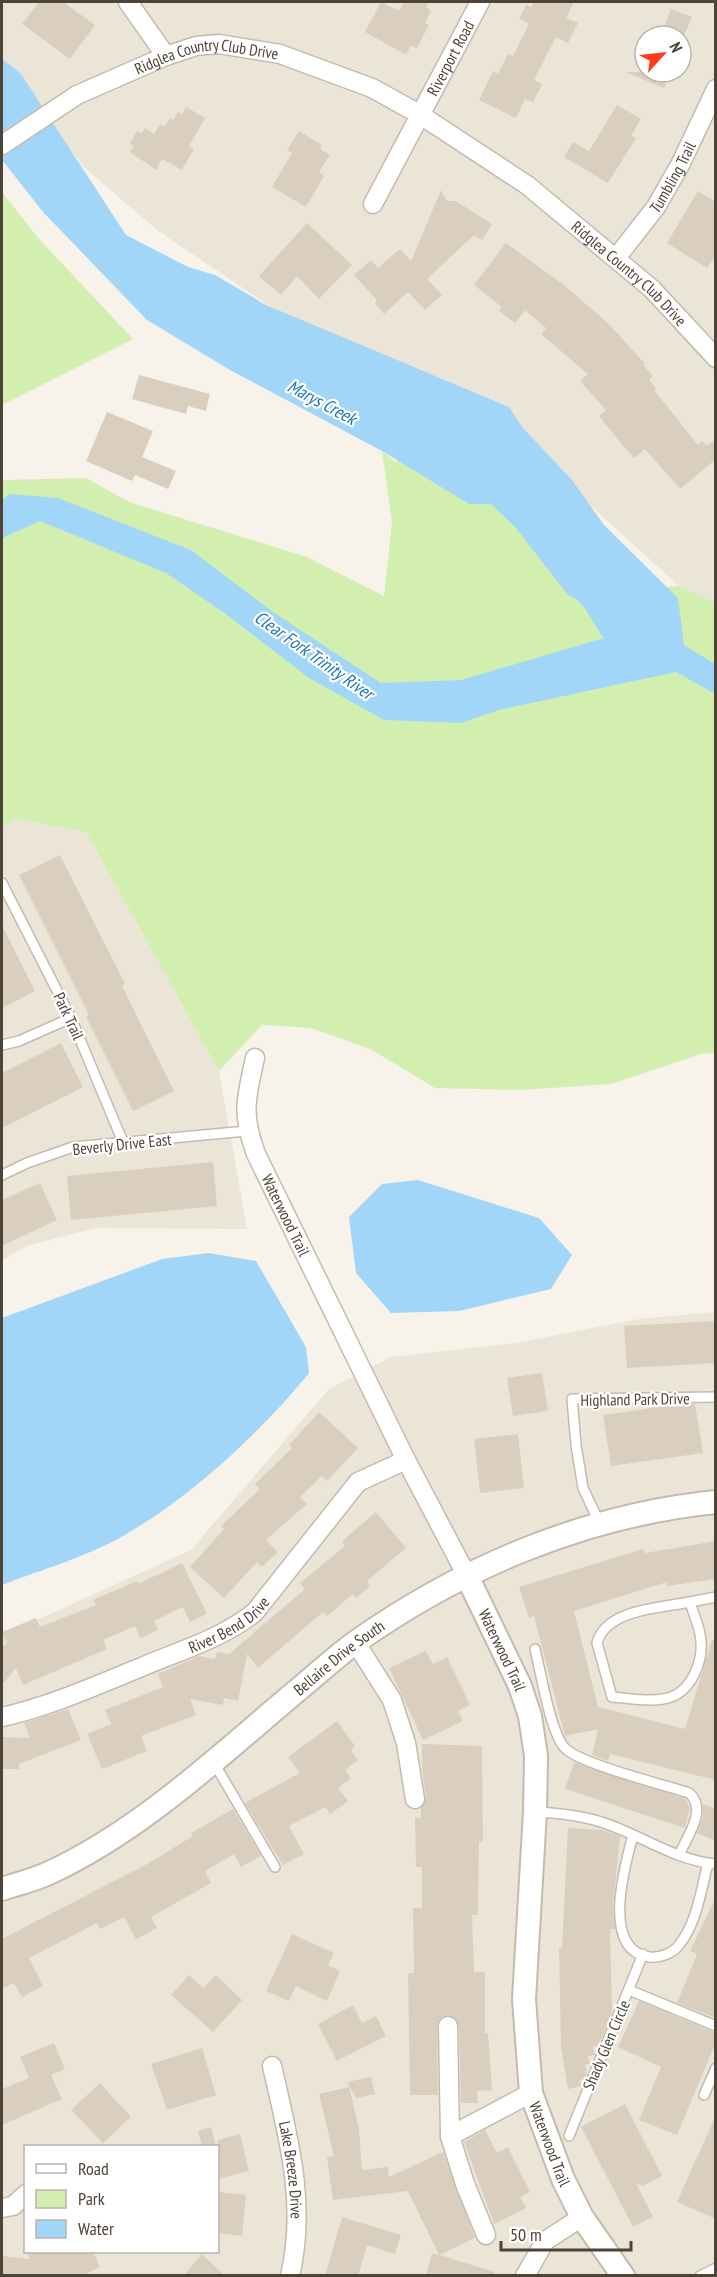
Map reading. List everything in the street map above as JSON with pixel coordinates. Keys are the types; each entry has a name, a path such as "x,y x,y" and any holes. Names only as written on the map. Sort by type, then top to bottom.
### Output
{"street":[{"path":"128,2 166,56"},
{"name":"Riverport Road","path":"419,114 480,2"},
{"name":"Ridglea Country Club Drive","path":"2,145 77,95 166,56 196,46 219,44 280,54 372,88 419,114 527,185 652,289 716,358"},
{"name":"Tumbling Trail","path":"616,258 656,207 681,165 716,89"},
{"path":"373,204 419,114"},
{"name":"Waterwood Trail","path":"255,1058 245,1103 247,1131 288,1224 467,1576 520,1686 530,1716 536,1756 535,1812 524,1999 531,2093 563,2179 582,2217 623,2276"},
{"name":"River Bend Drive","path":"2,1717 37,1709 214,1637 244,1621 255,1612 358,1482 406,1460"},
{"name":"Bellaire Drive South","path":"2,1889 47,1874 86,1854 172,1795 356,1642 467,1576 533,1546 599,1522 681,1505 716,1502"},
{"path":"356,1642 393,1700 406,1743 415,1799"},
{"path":"448,2026 450,2136 465,2184 486,2235"},
{"name":"Lake Breeze Drive","path":"272,2066 291,2150 297,2192 298,2223 290,2276"},
{"path":"450,2136 531,2093"},
{"path":"2,2208 13,2206 24,2196"},
{"path":"525,2276 545,2241 582,2217"}],"lane":[{"name":"Park Trail","path":"2,883 71,1018 123,1142"},
{"path":"2,1045 19,1041 71,1018"},
{"name":"Beverly Drive East","path":"2,1175 27,1162 73,1147 247,1131"},
{"name":"Highland Park Drive","path":"599,1522 583,1488 572,1399 716,1397"},
{"path":"690,1602 700,1635 699,1659 691,1682 678,1695 663,1700 612,1697 597,1643 599,1635 611,1623 627,1615 690,1602 716,1597"},
{"path":"535,1649 556,1734 565,1749 581,1759 689,1793 694,1797 698,1804 697,1815 679,1855"},
{"path":"213,1761 275,1868"},
{"path":"535,1812 571,1814 605,1823 633,1835 679,1855 696,1863 712,1864 694,1916 678,1947 664,1956 649,1957 635,1951 626,1941 620,1924 624,1869 633,1835"},
{"name":"Shady Glen Circle","path":"569,2136 643,1954"},
{"path":"629,1990 716,2026"},
{"path":"704,2095 716,2068"},
{"path":"700,2276 716,2268"}],"shaded area":[{"path":"2,2 715,2 715,602 679,586 492,416 314,336 157,230 84,167 2,61"},
{"path":"16,819 86,832 219,1071 247,1229 96,1228 26,1246 2,1261 2,827"},
{"path":"715,1312 715,2275 2,2275 2,1636 191,1550 329,1389 391,1357 516,1343 639,1319"}],"green space":[{"path":"2,192 39,239 133,339 2,405"},
{"path":"382,451 395,462 436,453 589,594 679,586 715,602 715,1053 701,1054 611,1084 521,1090 435,1088 372,1050 311,1028 262,1025 219,1071 86,832 16,819 2,827 2,480 86,478 129,502 307,557 384,596 392,522"}],"water":[{"path":"2,59 21,74 126,235 188,267 215,275 266,305 509,407 522,427 572,480 604,525 678,598 684,645 715,664 715,694 676,672 499,710 461,723 384,720 309,678 227,615 166,573 40,521 2,538 2,500 10,494 58,498 191,550 273,612 381,683 461,680 604,638 580,602 568,595 515,527 491,504 469,504 382,451 230,370 147,320 43,212 2,160"},
{"path":"418,1180 539,1218 572,1255 551,1289 459,1311 391,1313 356,1273 349,1217 382,1184"},
{"path":"209,1253 256,1261 306,1347 309,1373 248,1439 201,1481 152,1518 98,1549 2,1585 2,1318 162,1259"}],"building":[{"path":"39,2 63,2 95,25 70,59 22,24"},
{"path":"381,2 399,11 404,2 429,2 426,7 431,10 425,23 429,25 417,48 411,45 406,55 365,32"},
{"path":"534,2 574,2 566,18 578,23 568,43 556,37 534,80 542,84 533,102 525,99 516,118 479,100 493,71 498,74 508,54 513,56 529,24 519,19 526,5 531,7"},
{"path":"671,9 692,17 689,24 665,24"},
{"path":"617,105 641,119 631,136 636,138 608,183 564,157 573,142 589,151"},
{"path":"186,107 205,118 189,146 194,149 182,170 162,159 156,170 130,152 134,146 130,143 137,131 142,133 145,128 154,134 160,124 165,126 170,118 173,120 178,112 182,114"},
{"path":"299,131 322,145 320,149 330,155 319,172 324,176 306,207 272,187 292,153 287,150"},
{"path":"441,190 447,201 456,201 492,224 482,240 474,235 427,279 442,295 425,310 408,292 384,314 375,303 377,300 354,275 371,260 378,268 400,249 411,261"},
{"path":"698,191 716,202 716,254 707,268 667,243"},
{"path":"307,223 352,265 319,299 297,276 281,295 259,276"},
{"path":"506,243 564,285 610,325 645,364 643,365 653,376 649,380 656,388 654,390 698,445 702,441 707,446 716,439 716,459 680,489 645,449 634,458 624,447 599,416 606,410 580,381 588,374 541,334 546,328 525,310 515,323 499,311 502,307 474,285"},
{"path":"139,375 210,394 206,411 188,406 186,414 132,399"},
{"path":"107,412 153,431 142,457 176,471 168,489 135,475 132,481 86,461"},
{"path":"60,855 125,984 122,986 174,1091 133,1111 86,1017 89,1015 19,875"},
{"path":"2,925 35,991 2,1008"},
{"path":"61,1043 83,1087 2,1128 2,1073"},
{"path":"213,1162 217,1206 71,1220 67,1176"},
{"path":"40,1183 57,1220 2,1246 2,1200"},
{"path":"716,1321 716,1363 627,1368 624,1326"},
{"path":"542,1373 548,1411 513,1416 507,1378"},
{"path":"695,1404 703,1453 611,1466 603,1415"},
{"path":"319,1412 358,1448 327,1481 322,1476 300,1497 307,1504 266,1540 278,1552 262,1567 257,1562 224,1598 190,1567 224,1529 221,1526 260,1489 255,1484 292,1448 289,1445"},
{"path":"518,1434 524,1488 480,1493 474,1439"},
{"path":"376,1512 406,1548 367,1581 370,1586 356,1598 353,1594 327,1616 323,1612 258,1668 247,1654 238,1701 224,1698 223,1705 190,1699 196,1715 141,1736 147,1751 102,1769 87,1734 111,1724 105,1710 163,1687 158,1674 199,1656 215,1659 217,1652 229,1654 305,1589 300,1583 345,1546 342,1541"},
{"path":"716,1541 716,1579 667,1586 667,1582 574,1611 598,1707 685,1729 712,1640 716,1640 716,1780 610,1754 608,1761 592,1755 598,1729 565,1736 534,1616 529,1618 519,1587 643,1549 645,1553"},
{"path":"182,1563 207,1614 190,1622 183,1607 154,1621 158,1630 140,1638 135,1626 103,1640 107,1649 23,1685 16,1668 2,1685 2,1646 7,1644 2,1632 36,1618 40,1627 96,1605 93,1600 137,1581 138,1584"},
{"path":"426,1651 433,1664 447,1657 470,1705 458,1711 463,1721 423,1740 389,1668"},
{"path":"68,1709 81,1740 19,1764 19,1769 2,1769 2,1737 30,1738 24,1723"},
{"path":"337,1721 355,1746 351,1750 358,1760 345,1770 351,1778 338,1788 348,1801 330,1814 325,1807 289,1826 304,1854 283,1865 245,1803 300,1773 288,1757"},
{"path":"422,1744 482,1746 483,1842 479,1842 478,1915 472,1915 474,1972 485,1972 485,2033 488,2033 492,2090 477,2091 478,2103 461,2103 459,2026 457,2020 448,2015 442,2017 437,2026 438,2095 410,2095 408,1973 414,1973 413,1908 422,1908 422,1867 416,1867 415,1818 421,1818 421,1808 426,1798 422,1769"},
{"path":"574,1762 685,1799 690,1808 685,1828 565,1789"},
{"path":"703,1804 716,1809 716,1841 697,1833 703,1817"},
{"path":"233,1809 261,1856 241,1867 234,1854 205,1871 211,1883 151,1917 157,1928 136,1939 124,1917 100,1929 97,1923 29,1958 43,1986 22,1997 14,1983 2,1989 2,1939 147,1864 193,1836 191,1833"},
{"path":"568,1828 602,1830 620,1836 613,1905 615,1929 610,1929 612,2013 598,2046 593,2047 595,2055 588,2056 590,2064 585,2065 587,2075 585,2079 580,2080 581,2086 568,2089 561,2047 559,1948 562,1948"},
{"path":"716,1897 716,2018 677,2003 697,1954 690,1951"},
{"path":"292,1934 334,1953 328,1965 340,1971 327,2001 296,1986 289,2001 266,1991"},
{"path":"189,1975 203,1988 216,1975 242,2000 213,2032 171,1995"},
{"path":"639,2001 716,2033 716,2042 677,2135 639,2120 661,2067 618,2047"},
{"path":"353,2005 362,2023 376,2016 386,2036 337,2061 318,2024"},
{"path":"54,2043 65,2069 51,2075 62,2099 2,2125 2,2089 29,2078 20,2057"},
{"path":"202,2048 216,2095 167,2110 151,2064"},
{"path":"371,2077 375,2094 356,2098 347,2082"},
{"path":"100,2083 131,2117 103,2143 71,2110"},
{"path":"349,2087 359,2129 362,2170 388,2167 389,2177 443,2152 475,2238 439,2255 408,2191 333,2200 327,2157 334,2156 319,2094"},
{"path":"625,2104 662,2176 643,2186 636,2183 653,2217 633,2227 581,2127"},
{"path":"716,2115 716,2219 677,2202"},
{"path":"211,2127 216,2145 202,2145 198,2131"},
{"path":"485,2130 497,2153 508,2147 530,2192 520,2197 526,2208 494,2224 464,2142"},
{"path":"240,2134 249,2171 219,2179 218,2140"},
{"path":"219,2192 246,2195 242,2236 219,2233"},
{"path":"342,2217 401,2235 395,2254 367,2245 358,2276 325,2276"},
{"path":"27,2253 93,2253 100,2267 82,2276 2,2276 2,2256 30,2259"},
{"path":"432,2253 495,2272 494,2276 426,2276"},
{"path":"202,2254 225,2276 183,2276"}],"water label":[{"name":"Marys Creek","path":"322,402"},
{"name":"Clear Fork Trinity River","path":"314,655"}]}
